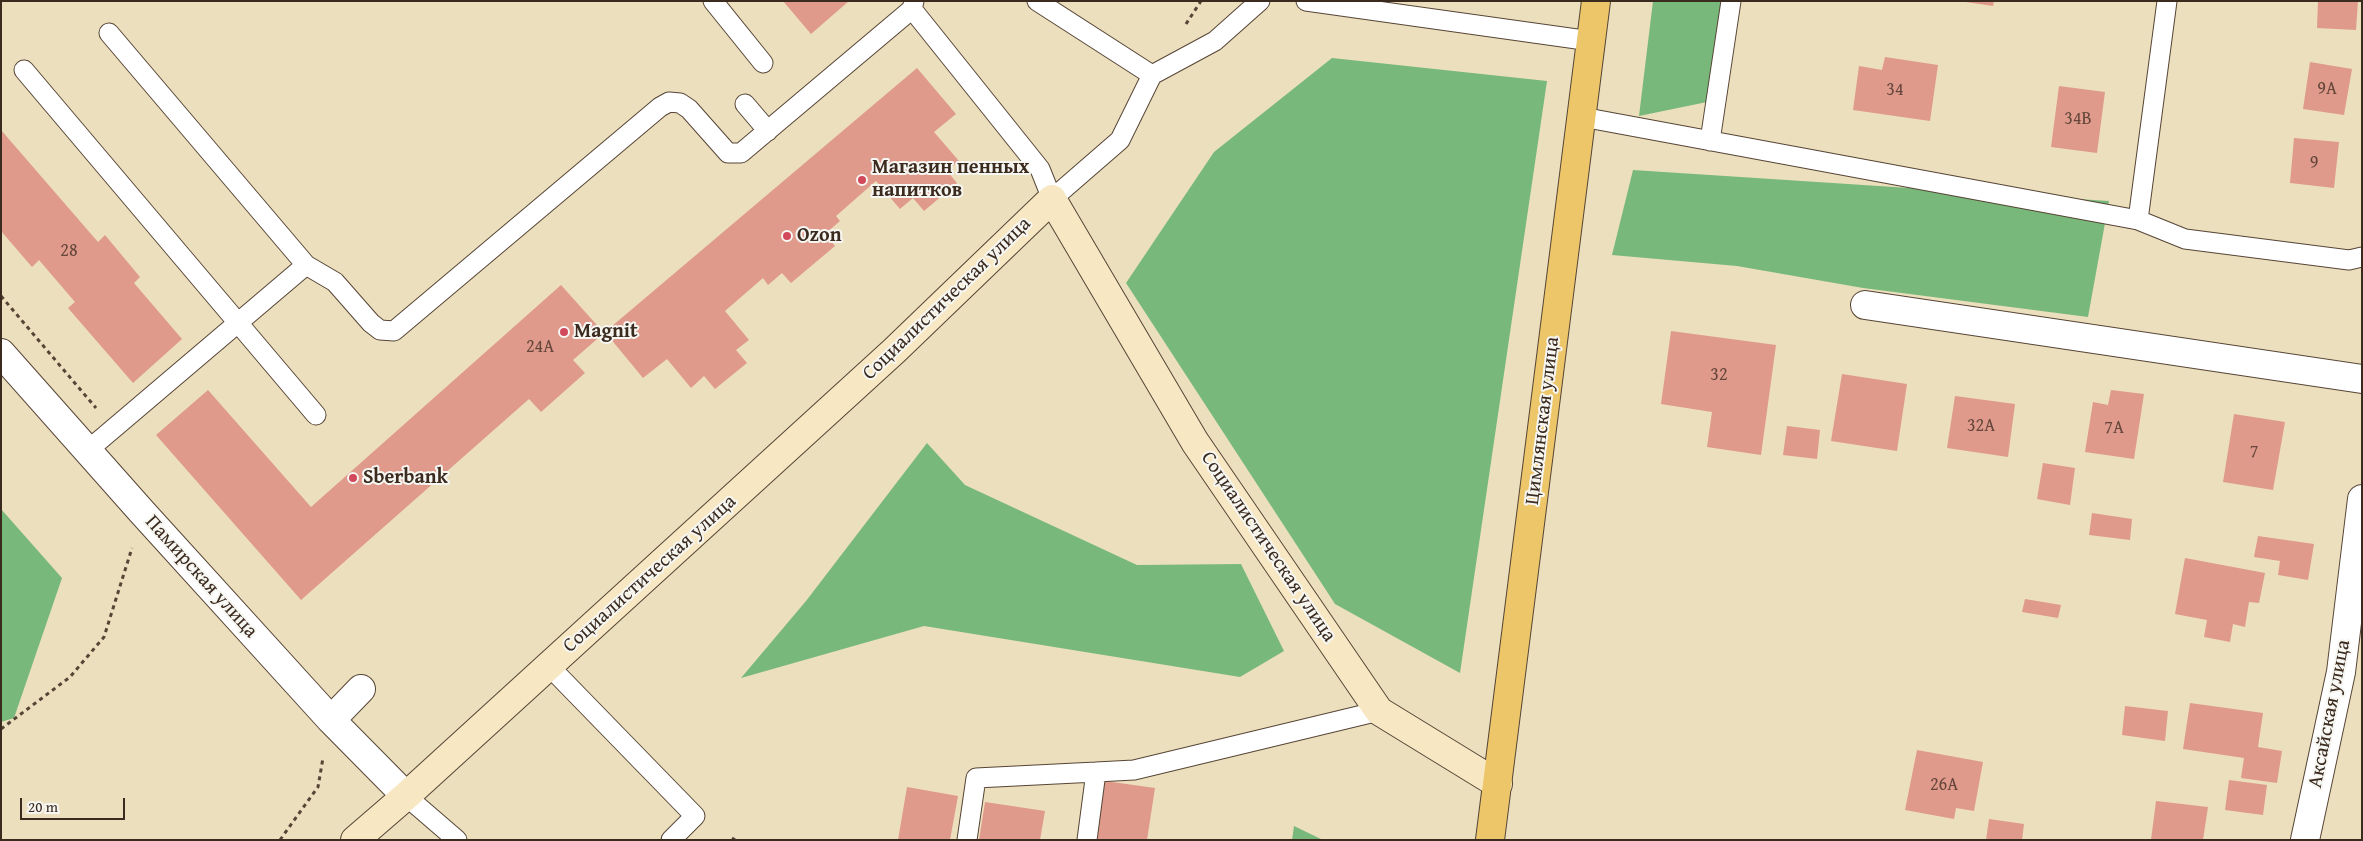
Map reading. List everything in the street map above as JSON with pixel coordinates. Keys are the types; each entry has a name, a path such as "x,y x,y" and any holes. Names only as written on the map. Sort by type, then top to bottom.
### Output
{"main road":[{"name":"Цимлянская улица","path":"1490,840 1596,1"}],"street":[{"name":"Социалистическая улица","path":"355,840 406,796 894,350 1052,199 1195,442 1379,711 1498,784"},
{"path":"1865,305 2362,379"},
{"name":"Памирская улица","path":"1,353 331,720 406,796"},
{"name":"Аксайская улица","path":"2305,840 2341,672 2362,499"},
{"path":"331,720 361,689"}],"lane":[{"path":"713,1 763,63"},
{"path":"1037,1 1152,75"},
{"path":"109,33 306,265 335,282 371,323 380,330 394,331 670,102 680,104 689,109 728,153 741,153 913,5 1040,169 1052,199 1120,140 1152,75 1215,41 1260,1"},
{"path":"1306,1 1337,3 1591,42"},
{"path":"1710,140 1731,1"},
{"path":"2138,220 2167,1"},
{"path":"24,70 316,415"},
{"path":"745,104 768,131"},
{"path":"1582,117 2138,220 2185,239 2349,260 2362,257"},
{"path":"88,451 306,265"},
{"path":"548,666 695,816 671,840"},
{"path":"967,840 976,778 1134,770 1379,711"},
{"path":"1087,840 1096,772"},
{"path":"406,796 457,840"}],"path":[{"path":"1,729 70,677 104,637 142,512"},
{"path":"280,840 318,787 331,720"}],"green space":[{"path":"1653,1 1724,1 1707,102 1639,116"},
{"path":"1332,58 1547,81 1460,673 1335,604 1126,283 1214,152"},
{"path":"1633,170 2109,201 2088,317 1863,288 1737,266 1612,255"},
{"path":"927,443 965,485 1137,565 1241,564 1284,651 1240,677 924,626 741,678 806,601"},
{"path":"1,509 62,578 14,718 1,722"},
{"path":"1294,826 1323,840 1292,840"}],"building":[{"path":"783,1 849,1 811,34"},
{"path":"1959,1 1994,1 1993,6"},
{"path":"2318,1 2358,1 2356,30 2317,28"},
{"path":"1885,57 1938,65 1930,121 1853,110 1859,66 1882,70"},
{"path":"2310,62 2352,69 2344,115 2303,109"},
{"path":"917,68 956,114 934,132 959,161 947,171 957,183 924,211 913,198 900,209 876,181 836,216 840,221 825,234 835,246 791,283 782,273 768,285 763,278 725,311 749,340 736,350 747,363 715,389 704,376 691,388 667,359 643,378 605,332"},
{"path":"2059,86 2105,92 2097,153 2051,147"},
{"path":"1,130 98,242 105,235 140,277 134,283 182,339 133,383 68,308 75,302 39,260 32,267 1,231"},
{"path":"2294,138 2339,142 2334,188 2290,183"},
{"path":"561,285 604,333 573,360 585,373 541,412 529,399 301,600 156,435 208,390 311,507"},
{"path":"1671,331 1776,345 1761,455 1707,447 1712,412 1661,404"},
{"path":"1842,374 1907,384 1897,451 1831,441"},
{"path":"2111,390 2144,394 2134,459 2085,452 2093,402 2108,405"},
{"path":"1955,396 2015,404 2008,457 1947,448"},
{"path":"2234,414 2285,422 2273,490 2223,482"},
{"path":"1787,426 1820,430 1817,459 1783,455"},
{"path":"2043,463 2075,468 2070,505 2037,499"},
{"path":"2092,513 2132,519 2130,540 2089,535"},
{"path":"2258,536 2314,544 2308,580 2278,575 2280,561 2254,557"},
{"path":"2185,558 2265,573 2259,603 2249,602 2245,627 2233,624 2230,642 2204,637 2207,620 2175,614"},
{"path":"2025,599 2061,605 2058,618 2022,612"},
{"path":"2190,703 2263,713 2258,747 2282,751 2277,783 2241,778 2244,758 2183,749"},
{"path":"2125,706 2168,711 2165,741 2122,735"},
{"path":"1917,750 1983,762 1974,811 1956,808 1954,819 1905,810"},
{"path":"2229,780 2267,785 2263,815 2225,810"},
{"path":"1105,781 1155,788 1147,840 1096,840"},
{"path":"907,787 958,796 950,840 898,840"},
{"path":"2156,801 2208,807 2203,840 2151,840"},
{"path":"985,802 1045,811 1040,840 979,840"},
{"path":"1989,819 2024,824 2022,840 1986,840"}],"place":[{"name":"Магазин пенных напитков","path":"862,180"},
{"name":"Ozon","path":"787,236"},
{"name":"Magnit","path":"564,332"},
{"name":"Sberbank","path":"353,478"}]}
